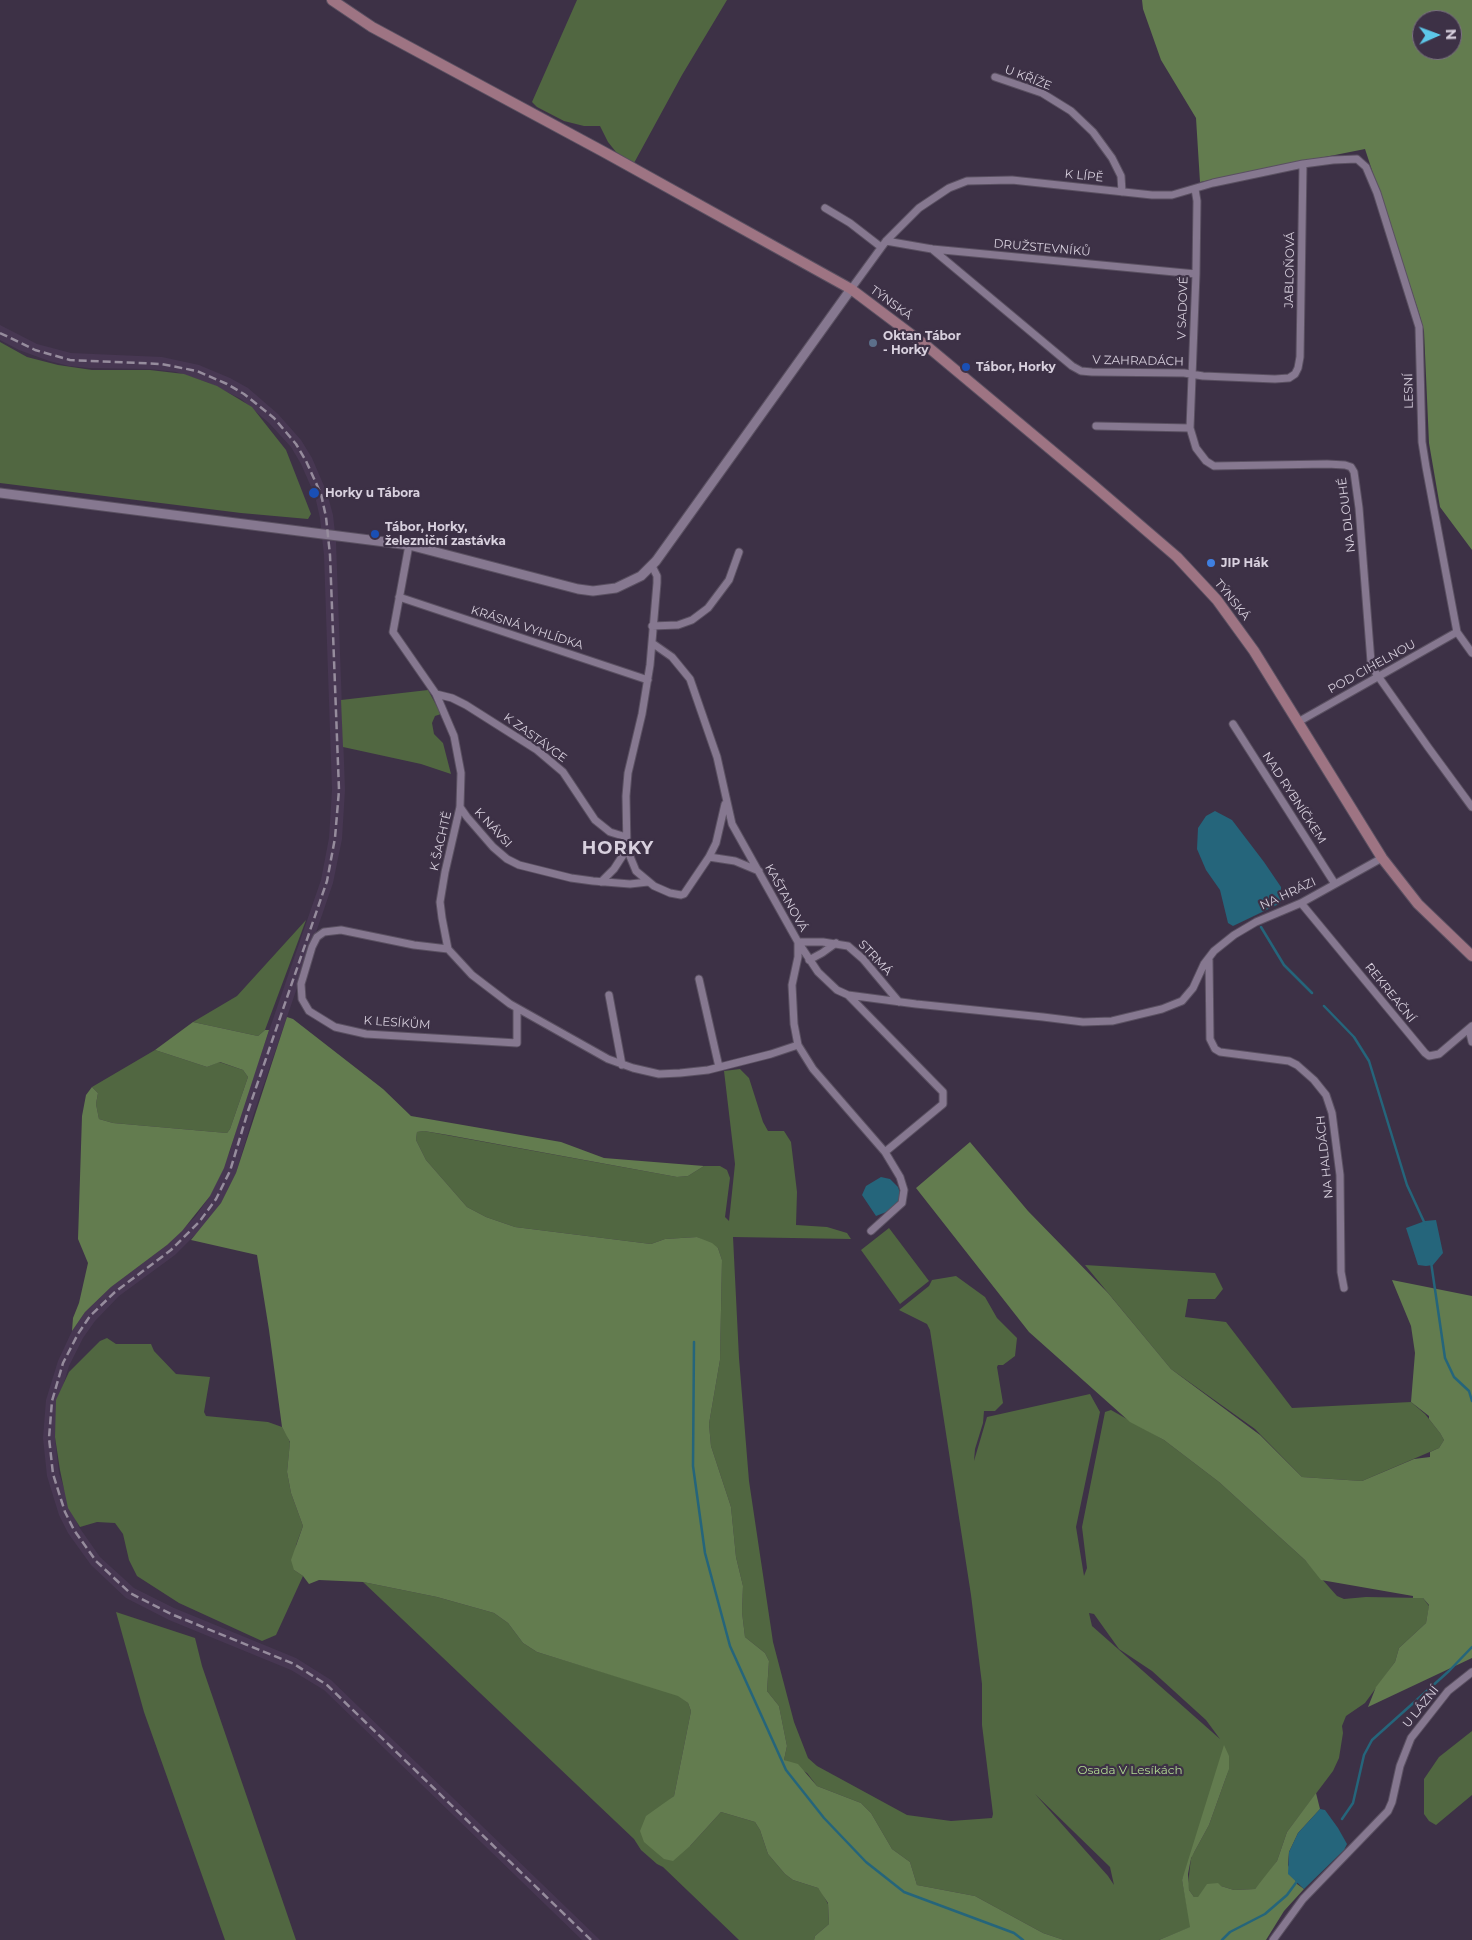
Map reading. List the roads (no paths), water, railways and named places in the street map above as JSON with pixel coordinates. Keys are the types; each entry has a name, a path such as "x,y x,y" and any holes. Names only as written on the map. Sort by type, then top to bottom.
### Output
{"main road":[{"name":"TÝNSKÁ","path":"332,0 372,27 487,91 604,152 851,289 928,347 1092,484 1177,558 1209,590 1236,624 1382,858 1418,904 1472,956"}],"street":[{"name":"U KŘÍŽE","path":"995,77 1042,93 1071,111 1093,132 1112,158 1121,176 1122,192"},
{"name":"K LÍPĚ","path":"851,289 896,229 929,200 949,188 967,181 1012,180 1163,196 1181,194 1213,183 1303,164 1357,159"},
{"name":"LESNÍ","path":"1357,159 1366,167 1377,193 1418,327 1422,442 1457,632"},
{"name":"JABLOŇOVÁ","path":"1295,374 1300,357 1303,164"},
{"name":"V SADOVÉ","path":"1190,428 1196,274 1197,202 1195,189"},
{"path":"825,208 850,223 881,247"},
{"name":"DRUŽSTEVNÍKŮ","path":"886,241 932,249 1196,274"},
{"name":"V ZAHRADÁCH","path":"932,249 1080,371 1283,379 1295,374"},
{"path":"0,493 409,545 548,582 593,591 607,590 625,585 652,566 851,289"},
{"path":"1096,426 1190,428"},
{"name":"NA DLOUHÉ","path":"1190,428 1196,448 1206,461 1214,466 1327,464 1351,467 1354,472 1359,508 1371,662 1378,676 1472,807"},
{"name":"K ŠACHTĚ","path":"409,545 393,632 436,694 454,736 458,752 461,783 460,807 440,902 448,949"},
{"path":"652,626 678,625 692,620 708,608 729,580 739,552"},
{"name":"K NÁVSI","path":"652,566 657,576 657,583 648,680 628,774 626,796 627,849 636,871 648,882 670,893 681,895 689,889 710,857 718,837 725,800"},
{"name":"KRÁSNÁ VYHLÍDKA","path":"399,597 648,680"},
{"path":"1457,632 1472,653"},
{"name":"POD CIHELNOU","path":"1298,722 1457,632"},
{"name":"KAŠTANOVÁ","path":"652,643 672,657 690,680 717,757 725,800 732,824 798,942 798,957 792,985 794,1024 798,1045 813,1069 885,1152 900,1177 904,1190 904,1200 895,1211 871,1231"},
{"name":"K ZASTÁVCE","path":"436,694 452,698 543,754 563,772 595,820 610,832 626,837"},
{"name":"NAD RYBNÍČKEM","path":"1233,724 1335,884"},
{"name":"K NÁVSI","path":"460,807 493,847 513,862 571,878 630,884 648,882"},
{"path":"601,882 614,869 627,849"},
{"path":"710,857 735,861 759,872"},
{"name":"NA HRÁZI","path":"1209,957 1222,944 1245,928 1301,903 1382,858"},
{"name":"REKREAČNÍ","path":"1301,903 1429,1056 1438,1054 1471,1027"},
{"name":"K LESÍKŮM","path":"448,949 341,930 324,932 317,937 312,947 300,984 302,999 309,1011 335,1027 366,1034 517,1043 517,1008"},
{"path":"798,942 809,960 830,984 848,995 1084,1022 1112,1021 1162,1009 1182,1001 1193,988 1209,957"},
{"name":"STRMÁ","path":"798,942 836,943 848,946 854,950 899,1002"},
{"path":"809,960 836,943"},
{"path":"448,949 481,983 517,1008 622,1065 640,1070 659,1074 680,1074 719,1067 798,1045"},
{"name":"NA HALDÁCH","path":"1209,957 1210,1039 1215,1049 1220,1052 1288,1061 1297,1065 1314,1080 1328,1100 1332,1113 1340,1175 1341,1272 1344,1288"},
{"path":"699,979 719,1067"},
{"path":"609,995 622,1065"},
{"path":"848,995 943,1092 943,1104 885,1152"},
{"path":"1471,1027 1472,1042"},
{"name":"U LÁZNÍ","path":"1274,1940 1303,1899 1388,1811 1392,1802 1400,1766 1411,1738 1448,1691 1472,1672"}],"water":[{"path":"1215,811 1232,820 1281,887 1281,903 1233,926 1228,923 1220,890 1206,870 1197,849 1198,828 1206,816"},
{"path":"881,1177 890,1179 898,1187 901,1196 900,1203 894,1209 876,1216 862,1195 866,1186"},
{"path":"1436,1220 1443,1253 1433,1265 1418,1265 1406,1228 1425,1221"},
{"path":"1320,1809 1325,1810 1347,1844 1344,1850 1304,1889 1288,1874 1289,1852 1298,1833"}],"waterway":[{"path":"1261,927 1284,965 1312,993"},
{"path":"1324,1006 1354,1037 1369,1061 1407,1185 1425,1224"},
{"path":"1431,1262 1445,1358 1454,1377 1469,1391 1472,1401"},
{"path":"694,1342 693,1466 705,1553 730,1646 786,1770 824,1818 866,1862 904,1892 1014,1933 1023,1940"},
{"path":"1342,1819 1353,1803 1364,1755 1372,1740 1449,1671 1472,1647"},
{"path":"1222,1940 1230,1932 1265,1914 1287,1895 1298,1880"}],"railway":[{"path":"0,333 35,350 70,360 161,364 197,371 227,384 244,394 274,418 296,444 306,461 321,494 326,517 330,555 339,790 335,838 327,881 248,1111 230,1171 216,1199 200,1221 171,1250 115,1292 90,1316 63,1363 52,1401 49,1438 53,1474 65,1512 74,1530 96,1561 130,1593 171,1614 294,1664 327,1685 591,1940"}],"place":[{"name":"Oktan Tábor - Horky","path":"873,343"},
{"name":"Tábor, Horky","path":"966,367"},
{"name":"Horky u Tábora","path":"314,493"},
{"name":"Tábor, Horky, železniční zastávka","path":"375,534"},
{"name":"JIP Hák","path":"1211,563"}],"district":[{"name":"HORKY","path":"618,849"}],"park label":[{"name":"Osada V Lesíkách","path":"1130,1770"}]}
